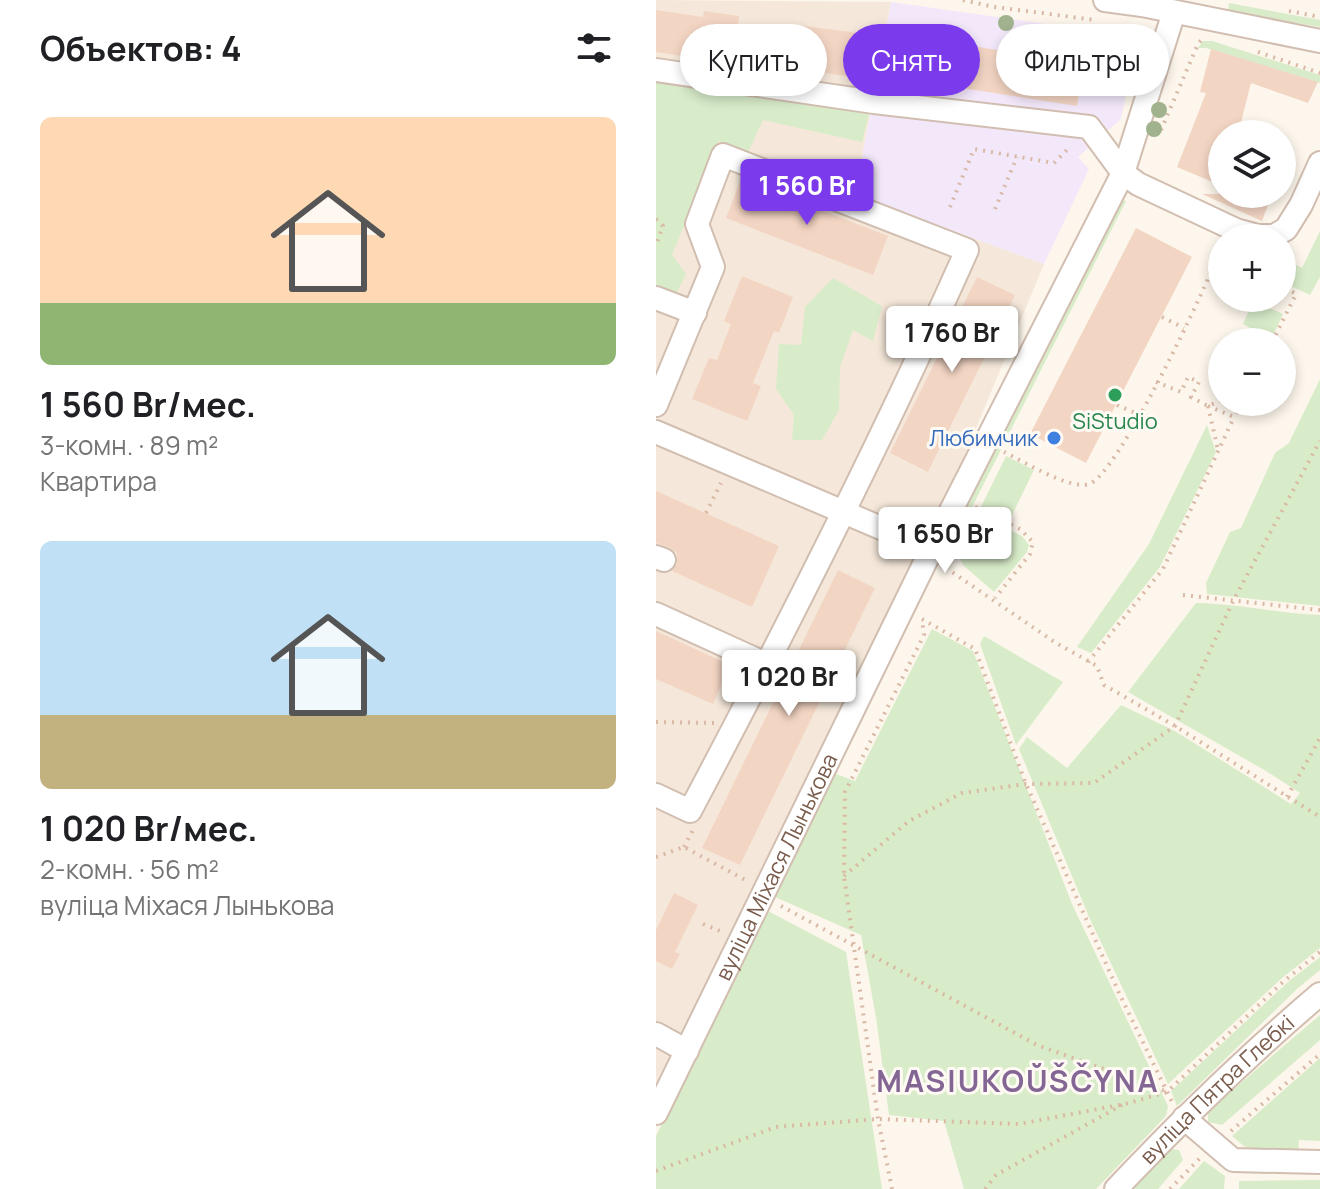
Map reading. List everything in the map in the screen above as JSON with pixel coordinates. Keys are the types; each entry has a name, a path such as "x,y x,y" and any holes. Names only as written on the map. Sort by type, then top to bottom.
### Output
{"street":[{"path":"1106,11 1174,12 1320,41"},
{"name":"вуліца Міхася Лынькова","path":"657,1110 936,540 1123,173 1174,12"},
{"path":"656,70 874,102 1089,127 1123,173 1138,184 1236,230 1258,236 1274,236 1286,229 1320,163"},
{"path":"656,405 713,267 697,224 723,155 967,250 910,379 768,665 690,811 656,795"},
{"path":"656,298 695,313"},
{"path":"656,432 845,510 895,534"},
{"path":"656,614 768,665"},
{"name":"вуліца Пятра Глебкі","path":"1116,1189 1262,1043 1320,994"},
{"path":"656,1034 687,1051"},
{"path":"1184,1118 1233,1160 1320,1162"}],"path":[{"path":"963,0 994,7 1106,11"},
{"path":"994,7 995,0"},
{"path":"1249,49 1320,73"},
{"path":"950,207 974,149 1054,163 1089,127"},
{"path":"995,209 1017,157"},
{"path":"656,219 663,226 656,245"},
{"path":"1002,451 1066,482 1085,485 1095,481 1115,457 1140,415 1208,282"},
{"path":"1162,317 1184,328"},
{"path":"1156,382 1181,392 1188,377 1199,382 1191,397 1208,406"},
{"path":"1117,405 1140,415"},
{"path":"1210,416 1218,451"},
{"path":"1088,662 1163,569 1234,417"},
{"path":"844,876 909,821 962,793 1026,784 1094,783 1175,726 1234,599 1320,441"},
{"path":"706,513 723,480"},
{"path":"975,507 1020,529 1033,542 1030,554 994,599"},
{"path":"945,568 1056,643 1097,666 1104,685 1320,817"},
{"path":"1183,595 1320,610"},
{"path":"922,619 975,649 1026,784 1119,993 1174,1108 1184,1118"},
{"path":"656,722 737,723"},
{"path":"1287,797 1320,738"},
{"path":"845,792 844,876 852,944 878,1119 892,1189"},
{"path":"656,857 684,847 753,884 762,896 1037,1045 1167,1092"},
{"path":"703,924 728,935"},
{"path":"656,1171 776,1127 878,1119 1019,1124 1125,1104 1167,1092 1284,981 1320,952"},
{"path":"1170,1189 1191,1165 1320,1054"},
{"path":"985,1189 996,1175 1125,1104"}],"shaded area":[{"path":"656,0 891,2 887,24 843,24 843,96 873,96 855,195 1044,264 933,532 723,961 656,1084"},
{"path":"891,2 1046,24 996,24 996,96 1126,96 1121,119 1078,157 1089,169 1044,264 855,195 873,96 980,96 980,24 887,24"}],"green space":[{"path":"1229,3 1320,20 1320,27 1228,11"},
{"path":"1203,41 1212,41 1320,75 1320,83 1198,48"},
{"path":"656,75 680,78 680,96 802,96 871,106 862,142 763,120 747,155 719,141 672,255 686,274 675,296 656,289"},
{"path":"1121,199 1126,201 949,553 943,550"},
{"path":"1320,231 1320,277 1310,295 1296,288 1296,265 1302,268"},
{"path":"833,278 882,306 873,341 853,330 840,367 839,410 822,440 792,440 794,415 776,389 779,344 801,345 805,307"},
{"path":"1248,312 1283,314 1276,328 1250,328 1243,324"},
{"path":"1320,379 1320,606 1207,594 1206,583 1230,532 1241,528 1275,453 1289,443"},
{"path":"1207,425 1216,452 1160,567 1091,653 1077,647 1149,544"},
{"path":"1006,456 1034,470 1009,521 981,507"},
{"path":"978,514 1022,536 1029,545 1027,552 994,592 963,565 958,554"},
{"path":"1196,603 1320,615 1320,948 1282,978 1168,1084 1089,917 1019,749 1027,737 1067,768 1121,705 1175,731 1291,804 1300,793 1128,692"},
{"path":"932,629 973,651 1072,904 1168,1106 1166,1116 1096,1189 964,1189 944,1121 889,1115 861,935 775,897 828,771 855,781"},
{"path":"984,636 1063,682 1016,745 980,644"},
{"path":"766,910 846,952 882,1189 656,1189 656,1136"},
{"path":"1320,957 1320,970 1177,1106 1171,1091 1289,981"},
{"path":"1320,1015 1320,1040 1222,1125 1208,1122 1208,1111"},
{"path":"1320,1058 1320,1141 1299,1140 1298,1155 1245,1147 1232,1136"},
{"path":"1169,1149 1179,1150 1183,1160 1158,1189 1134,1189"},
{"path":"1204,1161 1225,1176 1224,1189 1179,1189"},
{"path":"1320,1180 1320,1189 1239,1189 1239,1181"}],"building":[{"path":"656,10 703,17 704,11 739,16 738,24 680,24 680,56 656,52"},
{"path":"827,29 843,31 843,75 827,73"},
{"path":"980,47 996,50 996,93 980,91"},
{"path":"1211,49 1318,82 1308,103 1251,83 1242,120 1208,120 1208,180 1177,167 1206,93 1200,92"},
{"path":"1013,96 1079,96 1077,106"},
{"path":"741,179 888,236 873,275 726,218"},
{"path":"1233,208 1267,208 1262,221"},
{"path":"1136,228 1192,257 1086,463 1030,434"},
{"path":"742,276 793,297 779,333 774,331 753,383 761,386 747,421 692,399 709,358 717,360 731,324 724,321"},
{"path":"977,277 1015,295 928,472 890,453"},
{"path":"656,491 779,546 752,607 672,571 677,564 677,553 656,543"},
{"path":"838,570 875,588 740,865 702,848"},
{"path":"656,631 730,665 713,704 656,679"},
{"path":"674,893 698,905 675,952 680,954 672,969 656,961 656,930"}],"place":[{"name":"SiStudio","path":"1115,395"},
{"name":"Любимчик","path":"1054,438"}],"district":[{"name":"MASIUKOŬŠČYNA","path":"1018,1082"}]}
